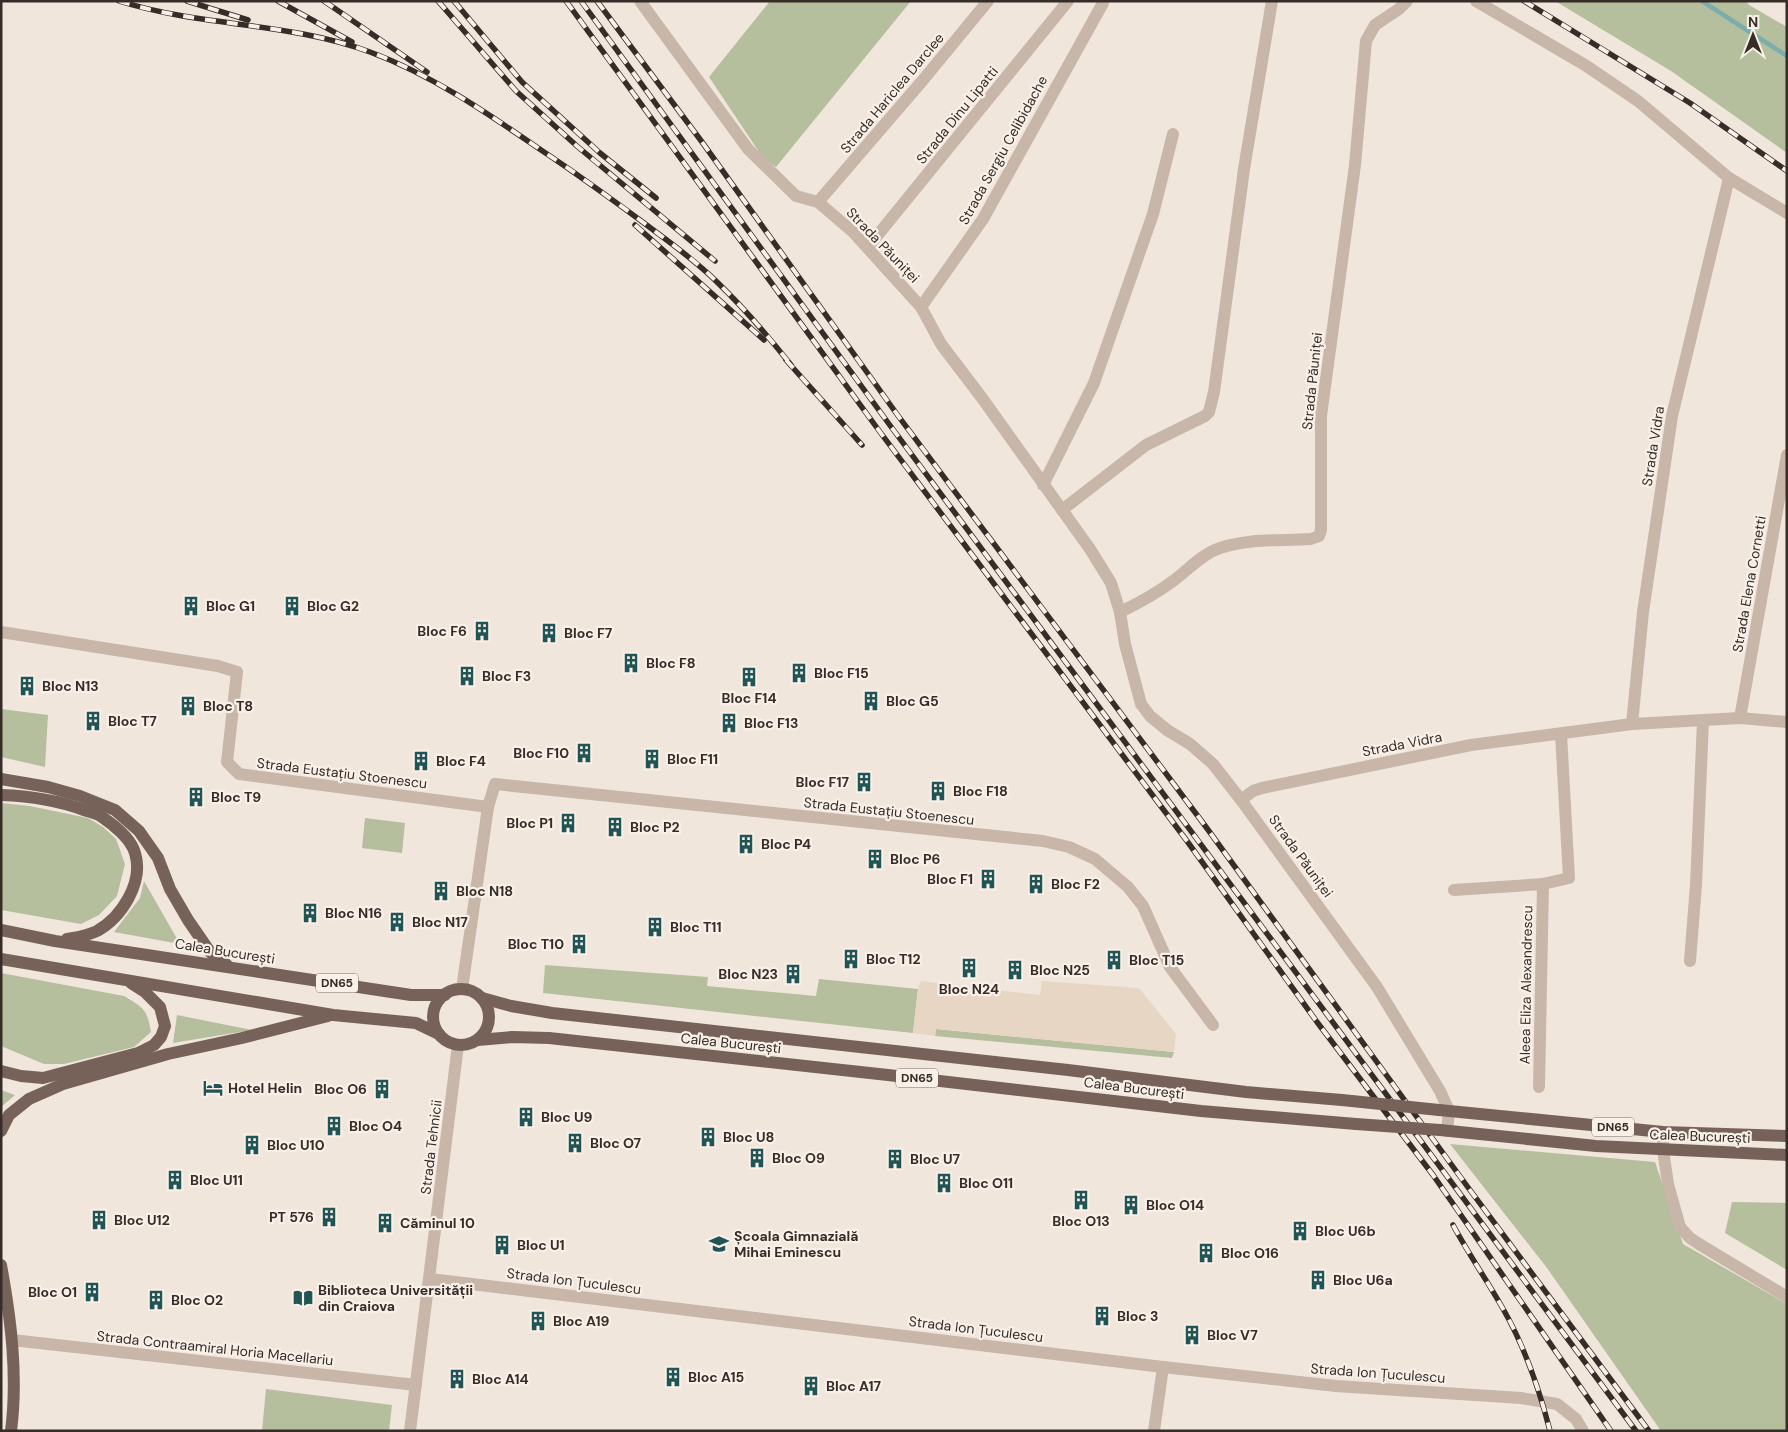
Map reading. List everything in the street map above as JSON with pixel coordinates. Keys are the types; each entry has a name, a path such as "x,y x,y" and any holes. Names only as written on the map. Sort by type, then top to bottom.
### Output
{"main road":[{"path":"1,779 48,787 80,796 115,810 139,831 158,858 170,889 210,952 229,966"},
{"path":"1,795 29,796 69,804 100,815 122,832 135,853 137,875 129,897 117,915 98,930 84,936 55,941"},
{"name":"Calea București","path":"1,930 55,941 411,995 445,995"},
{"name":"DN65","path":"1,958 333,1014 416,1023 439,1034"},
{"path":"1,1071 21,1076 43,1078 138,1053 154,1045 161,1037 165,1026 160,1007 145,992 127,980"},
{"path":"462,990 469,990 482,998 486,1003 490,1016 487,1029 478,1040 465,1045 458,1045 444,1040 439,1034 434,1023 434,1010 440,999 445,995 453,991 462,990"},
{"name":"Calea București","path":"482,998 510,1006 552,1013 1068,1070 1246,1092 1663,1132 1787,1136"},
{"path":"1,1131 9,1115 22,1105 63,1084 168,1054 242,1038 333,1014"},
{"name":"Calea București","path":"478,1040 512,1037 549,1038 917,1078 1201,1112 1444,1131 1596,1146 1787,1154"},
{"path":"1243,1115 1246,1092"},
{"path":"1,1265 10,1314 12,1340 13,1392 10,1431"}],"street":[{"name":"Strada Păuniței","path":"640,1 748,149 796,196 818,202 853,232 922,307 941,344 1090,549 1111,583 1120,612 1125,644 1141,704 1150,716 1167,730 1190,744 1213,764 1241,800 1377,987 1440,1091 1444,1111"},
{"name":"Strada Hariclea Darclee","path":"818,202 988,1"},
{"name":"Strada Dinu Lipatti","path":"868,247 1068,1"},
{"path":"1062,510 1146,445 1205,416 1209,412 1214,392 1248,140 1272,1"},
{"name":"Strada Păuniței","path":"1120,612 1139,604 1172,582 1200,559 1219,548 1248,542 1305,539 1319,536 1322,530 1321,416 1355,165 1366,41 1376,25 1407,1"},
{"path":"1476,1 1585,65 1638,101 1729,178 1787,213"},
{"name":"Strada Sergiu Celibidache","path":"922,307 983,219 1104,3"},
{"path":"1043,485 1094,383 1153,214 1173,134"},
{"name":"Strada Vidra","path":"1632,724 1643,612 1672,416 1729,178"},
{"name":"Strada Elena Cornetti","path":"1740,718 1787,455"},
{"name":"Strada Eustațiu Stoenescu","path":"1,632 218,666 237,672 227,762 239,774 488,807"},
{"name":"Strada Vidra","path":"1241,800 1253,791 1262,788 1471,745 1632,724 1740,718 1787,722"},
{"path":"1690,961 1696,885 1703,721"},
{"name":"Aleea Eliza Alexandrescu","path":"1454,890 1544,884 1569,878 1560,734"},
{"name":"Strada Eustațiu Stoenescu","path":"462,990 488,807 495,784 1042,841 1069,847 1095,859 1128,887 1143,906 1170,968 1214,1025"},
{"name":"Aleea Eliza Alexandrescu","path":"1539,1087 1544,884"},
{"name":"Strada Tehnicii","path":"410,1431 458,1045"},
{"path":"1444,1111 1444,1131"},
{"path":"1663,1132 1663,1150 1668,1184 1680,1226 1699,1244 1787,1297"},
{"name":"Strada Ion Țuculescu","path":"430,1279 1336,1386 1521,1398 1556,1404 1576,1419 1583,1431"},
{"name":"Strada Contraamiral Horia Macellariu","path":"12,1340 416,1385"},
{"path":"1154,1431 1163,1367"}],"green space":[{"path":"770,1 911,1 776,167 763,158 709,77"},
{"path":"1555,1 1746,1 1749,5 1787,27 1787,153 1671,71"},
{"path":"1,709 48,715 45,767 1,757"},
{"path":"1,803 30,806 88,818 103,827 116,839 125,864 117,896 99,915 81,924 1,910"},
{"path":"365,818 405,823 402,853 362,848"},
{"path":"144,881 180,944 114,932 140,898"},
{"path":"545,965 708,977 707,986 816,996 819,979 918,989 913,1033 543,993"},
{"path":"1,973 124,996 136,1003 146,1014 151,1032 134,1047 64,1064 44,1064 1,1046"},
{"path":"177,1015 252,1030 173,1043"},
{"path":"936,1029 1174,1052 1172,1058 935,1036"},
{"path":"1,1090 15,1095 1,1107"},
{"path":"1450,1144 1655,1162 1683,1244 1787,1304 1787,1431 1661,1431 1547,1268"},
{"path":"1732,1202 1787,1203 1787,1270 1725,1233"},
{"path":"266,1389 392,1405 389,1431 262,1431"}],"shaded area":[{"path":"921,981 1040,995 1042,981 1139,988 1176,1034 1174,1052 936,1029 935,1036 913,1033 918,989"}],"waterway":[{"path":"1702,1 1787,56"}],"railway":[{"path":"119,1 181,16 308,35 339,42 393,61 437,83 480,109 567,168 691,259 737,302 791,365"},
{"path":"187,1 248,20"},
{"path":"278,1 352,42"},
{"path":"324,1 427,72"},
{"path":"438,1 516,91 578,147 715,261"},
{"path":"454,1 522,82 600,153 656,198"},
{"path":"566,1 880,432 1187,841 1317,1022 1433,1175 1611,1431"},
{"path":"581,1 889,424 1636,1431"},
{"path":"597,1 702,142 899,417 1206,827 1467,1186 1649,1431"},
{"path":"1524,1 1690,103 1787,171"},
{"path":"635,225 764,340"},
{"path":"786,360 862,445"},
{"path":"1453,1225 1517,1336 1536,1383 1550,1431"}],"place":[{"name":"Bloc G1","path":"191,606"},
{"name":"Bloc G2","path":"292,606"},
{"name":"Bloc F6","path":"482,631"},
{"name":"Bloc F7","path":"549,633"},
{"name":"Bloc F8","path":"631,663"},
{"name":"Bloc F15","path":"799,673"},
{"name":"Bloc F3","path":"467,676"},
{"name":"Bloc F14","path":"749,677"},
{"name":"Bloc N13","path":"27,686"},
{"name":"Bloc G5","path":"871,701"},
{"name":"Bloc T8","path":"188,706"},
{"name":"Bloc T7","path":"93,721"},
{"name":"Bloc F13","path":"729,723"},
{"name":"Bloc F10","path":"584,753"},
{"name":"Bloc F11","path":"652,759"},
{"name":"Bloc F4","path":"421,761"},
{"name":"Bloc F17","path":"864,782"},
{"name":"Bloc F18","path":"938,791"},
{"name":"Bloc T9","path":"196,797"},
{"name":"Bloc P1","path":"568,823"},
{"name":"Bloc P2","path":"615,827"},
{"name":"Bloc P4","path":"746,844"},
{"name":"Bloc P6","path":"875,859"},
{"name":"Bloc F1","path":"988,879"},
{"name":"Bloc F2","path":"1036,884"},
{"name":"Bloc N18","path":"441,891"},
{"name":"Bloc N16","path":"310,913"},
{"name":"Bloc N17","path":"397,922"},
{"name":"Bloc T11","path":"655,927"},
{"name":"Bloc T10","path":"579,944"},
{"name":"Bloc T12","path":"851,959"},
{"name":"Bloc T15","path":"1114,960"},
{"name":"Bloc N24","path":"969,968"},
{"name":"Bloc N25","path":"1015,970"},
{"name":"Bloc N23","path":"793,974"},
{"name":"Hotel Helin","path":"213,1088"},
{"name":"Bloc O6","path":"382,1089"},
{"name":"Bloc U9","path":"526,1117"},
{"name":"Bloc O4","path":"334,1126"},
{"name":"Bloc U8","path":"708,1137"},
{"name":"Bloc O7","path":"575,1143"},
{"name":"Bloc U10","path":"252,1145"},
{"name":"Bloc O9","path":"757,1158"},
{"name":"Bloc U7","path":"895,1159"},
{"name":"Bloc U11","path":"175,1180"},
{"name":"Bloc O11","path":"944,1183"},
{"name":"Bloc O13","path":"1081,1200"},
{"name":"Bloc O14","path":"1131,1205"},
{"name":"PT 576","path":"329,1217"},
{"name":"Bloc U12","path":"99,1220"},
{"name":"Căminul 10","path":"385,1223"},
{"name":"Bloc U6b","path":"1300,1231"},
{"name":"Școala Gimnazială Mihai Eminescu","path":"719,1244"},
{"name":"Bloc U1","path":"502,1245"},
{"name":"Bloc O16","path":"1206,1253"},
{"name":"Bloc U6a","path":"1318,1280"},
{"name":"Bloc O1","path":"92,1292"},
{"name":"Biblioteca Universității din Craiova","path":"303,1298"},
{"name":"Bloc O2","path":"156,1300"},
{"name":"Bloc 3","path":"1102,1316"},
{"name":"Bloc A19","path":"538,1321"},
{"name":"Bloc V7","path":"1192,1335"},
{"name":"Bloc A15","path":"673,1377"},
{"name":"Bloc A14","path":"457,1379"},
{"name":"Bloc A17","path":"811,1386"}]}
